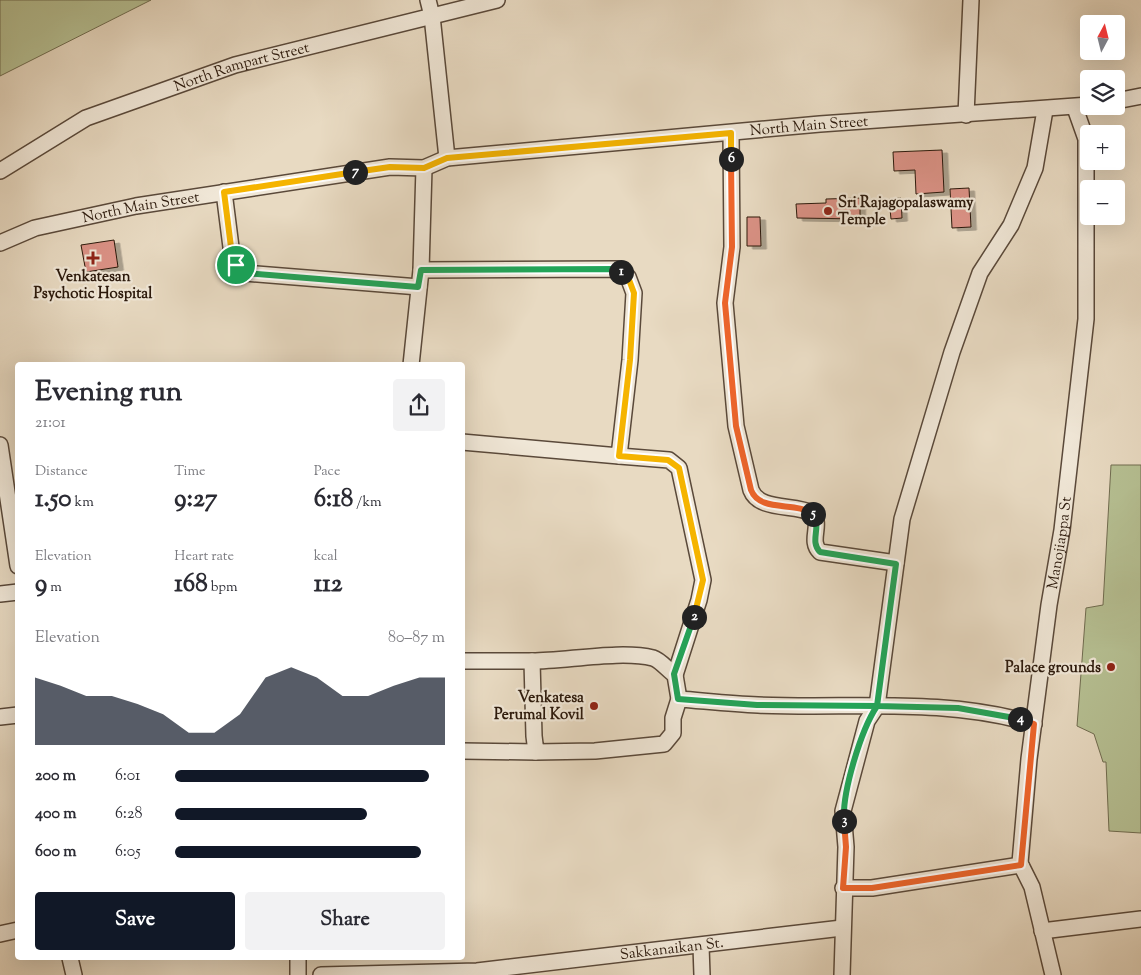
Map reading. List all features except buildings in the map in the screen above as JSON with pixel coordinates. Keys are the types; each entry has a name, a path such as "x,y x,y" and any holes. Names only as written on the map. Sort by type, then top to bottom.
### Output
{"street":[{"path":"428,0 432,16 447,158"},
{"name":"North Rampart Street","path":"0,171 86,118 235,65 498,0"},
{"path":"966,115 971,0"},
{"path":"1125,99 1141,96"},
{"name":"North Main Street","path":"0,243 35,228 136,206 390,167 424,168 447,158 731,133 1080,107"},
{"path":"842,975 843,893 846,847 843,811 866,721 877,706 902,519 952,352 980,273 1011,226 1035,168 1045,110"},
{"name":"Manojiappa St","path":"1021,865 1034,724 1062,530 1086,320 1086,139 1083,115"},
{"path":"731,133 732,247 725,303 736,426 753,496 763,502 804,509 812,513 817,524 814,541 820,552 896,564"},
{"path":"411,362 421,270 424,168"},
{"path":"224,192 232,255 236,265 245,273 418,287"},
{"path":"421,270 618,269 628,277 634,293 630,360 619,456"},
{"path":"465,442 668,460 679,468 703,580 699,600 674,674 678,699 673,718 673,733 664,744 594,751 465,751"},
{"path":"0,445 12,481 15,524"},
{"path":"0,594 15,592"},
{"path":"465,661 565,661 622,655 654,658 674,674"},
{"path":"532,661 536,752"},
{"path":"678,699 757,705 958,708 1013,718 1034,724"},
{"path":"0,718 15,716"},
{"path":"843,893 1021,865 1032,887 1053,975"},
{"path":"1042,931 1141,919"},
{"name":"Sakkanaikan St.","path":"321,975 477,973 842,928"},
{"path":"0,934 15,931"},
{"path":"701,946 702,975"},
{"path":"70,960 74,975"},
{"path":"298,960 298,975"}],"green space":[{"path":"0,0 151,0 0,76"},
{"name":"Palace grounds","path":"1111,465 1141,465 1141,833 1109,831 1106,762 1103,762 1094,734 1077,726 1086,608 1103,605"}],"place":[{"name":"Sri Rajagopalaswamy Temple","path":"828,211"},
{"name":"Venkatesan Psychotic Hospital","path":"93,258"},
{"name":"Palace grounds","path":"1111,667"},
{"name":"Venkatesa Perumal Kovil","path":"594,706"}],"route":[{"path":"236,265 232,255 224,192 390,167 424,168 447,158 731,133 732,247 725,303 736,426 753,496 763,502 804,509 812,513 816,517 817,524 814,541 820,552 896,564 877,706 958,708 1013,718 1034,724 1029,759 1021,865 872,888 843,888 846,847 843,811 866,721 877,706 757,705 678,699 677,682 674,674 699,600 703,580 702,572 679,468 668,460 619,456 630,360 634,293 628,277 618,269 421,270 418,287 245,273 236,265"}]}
